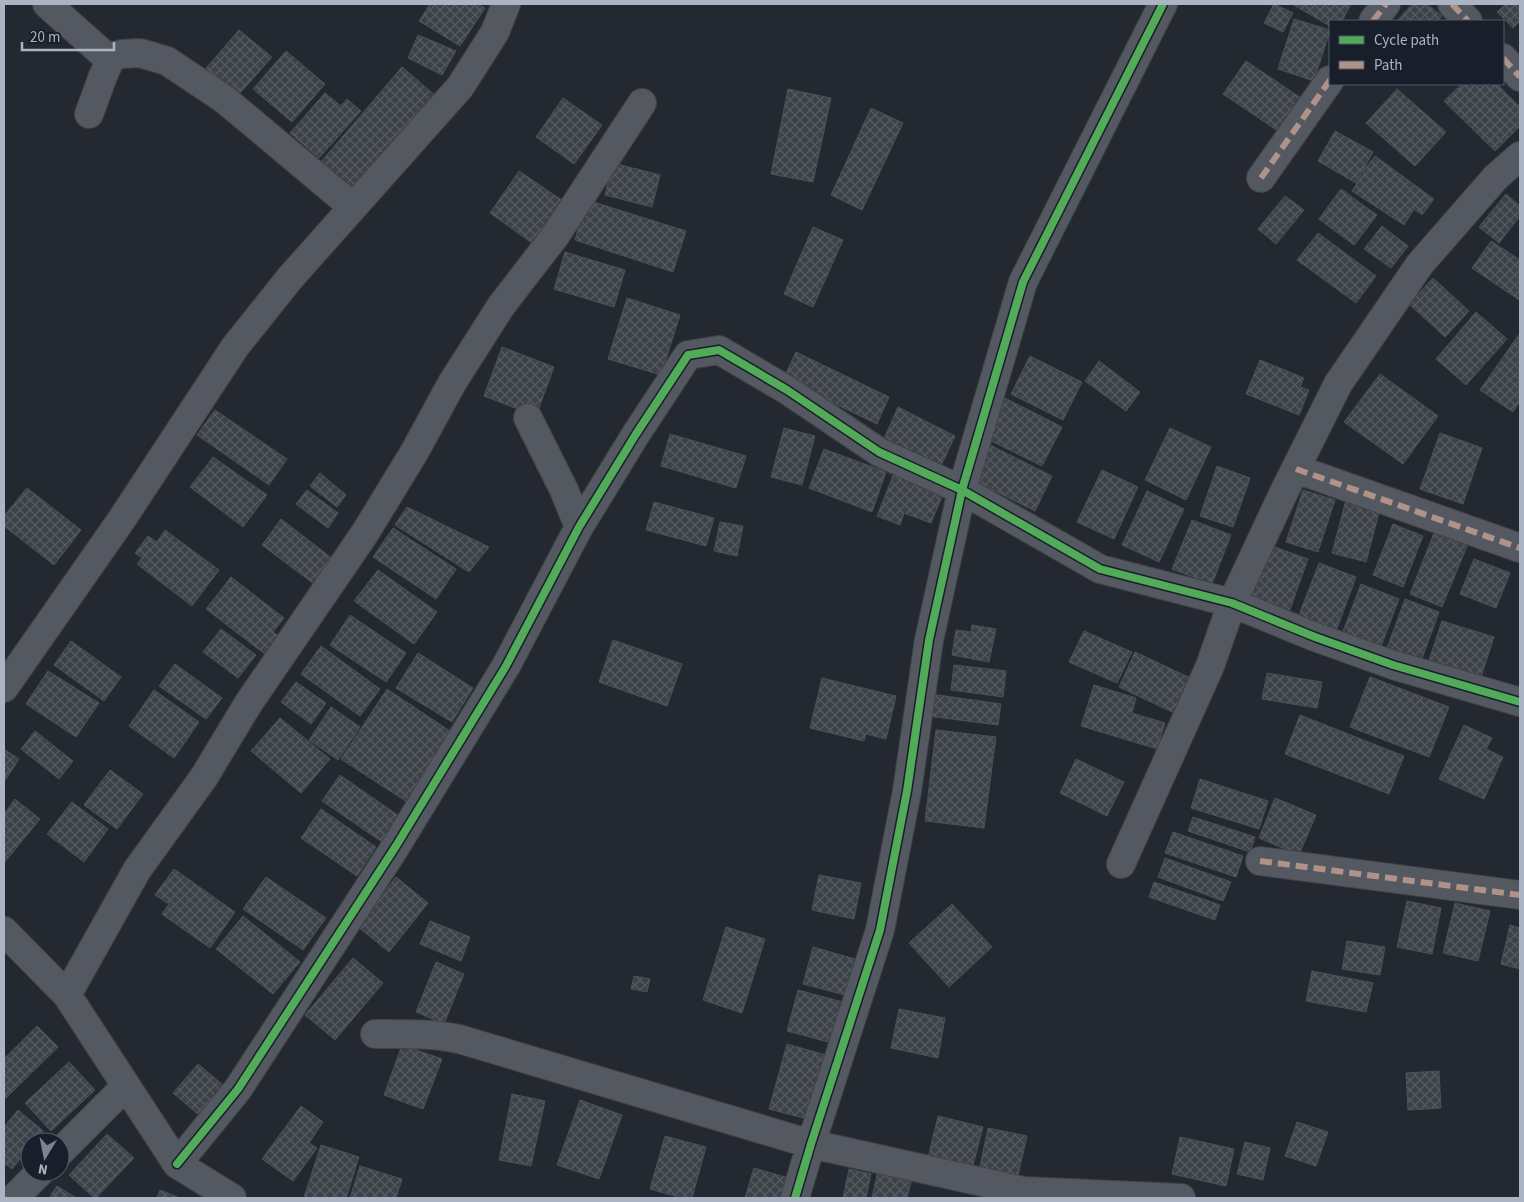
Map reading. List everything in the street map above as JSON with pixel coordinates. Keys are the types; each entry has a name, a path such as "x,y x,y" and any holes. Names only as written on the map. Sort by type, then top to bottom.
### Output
{"street":[{"path":"46,4 110,60"},
{"path":"4,688 122,519 235,347 290,278 460,87 495,32 506,4"},
{"path":"795,1198 880,930 907,791 929,640 962,490 1023,282 1163,4"},
{"path":"1374,20 1386,4"},
{"path":"1452,4 1467,20"},
{"path":"89,114 110,60 122,54 140,54 167,61 224,99 353,207"},
{"path":"1504,59 1520,76"},
{"path":"1260,178 1329,81"},
{"path":"67,995 137,870 204,777 248,704 365,533 415,451 452,383 501,306 555,236 642,103"},
{"path":"1121,864 1210,666 1232,603 1338,384 1420,264 1496,177 1520,156"},
{"path":"177,1164 238,1089 396,846 506,666 579,527 636,434 688,355 718,350 787,390 879,452 962,490 1100,569 1232,603 1315,637 1393,665 1520,702"},
{"path":"528,418 564,490 579,527"},
{"path":"1296,469 1520,548"},
{"path":"1260,861 1520,895"},
{"path":"4,931 67,995 177,1164 232,1198"},
{"path":"375,1034 410,1033 459,1039 811,1144 1023,1191 1181,1198"},
{"path":"70,1142 126,1086"},
{"path":"14,1198 30,1182"}],"building":[{"path":"430,4 477,4 485,8 460,46 419,21"},
{"path":"1274,4 1293,13 1283,32 1264,23"},
{"path":"1292,4 1351,4 1343,20 1329,20 1329,25"},
{"path":"1412,4 1427,4 1442,16 1439,20 1398,20"},
{"path":"1506,4 1520,4 1520,21 1513,28 1497,12"},
{"path":"1294,19 1329,30 1314,81 1278,69"},
{"path":"239,30 272,57 234,100 202,73"},
{"path":"418,35 456,51 442,75 408,58"},
{"path":"286,51 325,84 292,122 253,89"},
{"path":"1246,61 1301,98 1278,131 1223,94"},
{"path":"402,67 436,96 354,192 320,163"},
{"path":"1461,85 1498,85 1520,107 1520,126 1495,151 1444,101"},
{"path":"788,89 831,98 813,182 771,174"},
{"path":"1397,89 1446,132 1415,166 1366,123"},
{"path":"325,93 341,106 347,99 361,111 319,158 290,133"},
{"path":"563,98 602,125 574,164 536,137"},
{"path":"871,108 903,123 862,210 831,195"},
{"path":"1335,131 1373,152 1356,183 1318,161"},
{"path":"1375,156 1434,199 1422,215 1414,209 1404,225 1352,191 1363,171"},
{"path":"613,163 660,175 652,207 605,195"},
{"path":"519,171 569,205 539,248 490,213"},
{"path":"1341,189 1377,215 1354,245 1319,219"},
{"path":"1506,194 1520,206 1520,216 1499,243 1479,227"},
{"path":"1285,196 1304,210 1276,244 1258,229"},
{"path":"587,200 686,231 673,272 575,240"},
{"path":"1382,226 1408,246 1391,268 1364,249"},
{"path":"813,227 843,240 813,307 784,294"},
{"path":"1318,233 1376,276 1356,303 1297,260"},
{"path":"1491,241 1520,260 1519,300 1472,268"},
{"path":"565,252 625,270 614,307 554,289"},
{"path":"1433,278 1469,311 1445,337 1409,304"},
{"path":"627,298 680,315 661,375 608,359"},
{"path":"1476,312 1507,339 1466,385 1436,359"},
{"path":"1520,333 1520,401 1513,412 1480,390"},
{"path":"502,347 554,367 536,416 484,396"},
{"path":"796,352 889,397 877,424 783,379"},
{"path":"1030,356 1082,382 1063,420 1011,394"},
{"path":"1260,360 1304,378 1300,387 1309,390 1299,415 1246,394"},
{"path":"1099,361 1140,392 1126,411 1085,381"},
{"path":"1380,374 1438,416 1403,464 1344,422"},
{"path":"1005,398 1062,427 1042,466 985,438"},
{"path":"898,407 955,436 940,468 883,441"},
{"path":"215,410 287,459 269,485 197,435"},
{"path":"784,428 815,436 802,485 771,477"},
{"path":"1170,428 1211,447 1186,500 1145,480"},
{"path":"1440,433 1482,448 1463,504 1420,489"},
{"path":"670,434 746,456 736,488 661,466"},
{"path":"990,445 1052,476 1035,511 973,480"},
{"path":"824,449 886,472 872,512 809,488"},
{"path":"213,457 267,495 243,527 190,487"},
{"path":"1217,466 1250,478 1233,527 1200,516"},
{"path":"896,468 946,487 931,523 904,513 900,525 877,516"},
{"path":"1102,470 1138,487 1114,539 1077,522"},
{"path":"320,473 346,495 337,507 310,486"},
{"path":"27,488 81,530 54,565 4,526 4,516"},
{"path":"307,490 338,513 328,528 296,504"},
{"path":"1303,490 1335,500 1318,552 1286,542"},
{"path":"1147,491 1184,509 1159,562 1122,545"},
{"path":"1346,500 1380,509 1366,562 1332,553"},
{"path":"654,502 714,518 706,546 646,530"},
{"path":"407,507 489,547 469,572 395,525"},
{"path":"281,519 333,559 314,584 262,545"},
{"path":"1192,520 1231,535 1212,584 1172,569"},
{"path":"720,522 743,526 737,556 714,551"},
{"path":"1393,524 1423,536 1403,587 1373,575"},
{"path":"393,528 456,569 436,599 373,557"},
{"path":"165,530 219,570 192,606 137,564 142,558 135,553 148,536 157,542"},
{"path":"1434,533 1467,546 1442,607 1410,594"},
{"path":"1269,545 1308,559 1288,615 1248,600"},
{"path":"1474,559 1510,573 1496,608 1460,594"},
{"path":"1319,563 1356,577 1335,634 1297,620"},
{"path":"378,570 437,612 414,644 354,601"},
{"path":"231,577 284,618 273,632 280,637 266,655 206,609"},
{"path":"1361,584 1399,599 1380,649 1342,634"},
{"path":"1405,599 1439,612 1420,664 1386,651"},
{"path":"350,615 406,653 386,682 330,645"},
{"path":"1442,621 1494,637 1479,683 1427,666"},
{"path":"972,625 996,629 989,662 952,655 956,630 971,632"},
{"path":"221,629 256,655 238,678 203,652"},
{"path":"1084,631 1132,652 1117,683 1069,662"},
{"path":"613,640 682,664 667,706 599,682"},
{"path":"71,641 121,677 104,701 54,665"},
{"path":"321,646 380,689 360,716 301,674"},
{"path":"1135,652 1199,682 1183,717 1119,687"},
{"path":"418,653 473,688 452,722 396,688"},
{"path":"175,664 222,698 206,719 159,686"},
{"path":"954,665 1006,671 1003,697 951,690"},
{"path":"48,671 99,703 76,737 26,704"},
{"path":"1267,673 1322,682 1317,708 1262,699"},
{"path":"1370,677 1449,707 1429,757 1350,727"},
{"path":"822,678 896,696 886,739 866,734 864,741 810,728"},
{"path":"296,682 326,703 311,724 281,702"},
{"path":"1094,685 1136,698 1132,713 1165,723 1157,749 1081,726"},
{"path":"387,689 459,737 413,806 341,759"},
{"path":"154,690 199,722 174,758 129,726"},
{"path":"931,694 1001,704 998,725 928,716"},
{"path":"331,707 360,727 338,760 309,740"},
{"path":"1300,715 1404,756 1389,794 1285,754"},
{"path":"280,718 330,759 301,793 251,751"},
{"path":"1464,725 1492,738 1486,749 1503,757 1484,799 1439,779"},
{"path":"936,730 996,737 984,828 925,821"},
{"path":"35,731 73,761 59,779 21,749"},
{"path":"4,749 19,759 4,782"},
{"path":"1076,759 1124,782 1107,816 1060,793"},
{"path":"110,770 143,794 117,829 84,805"},
{"path":"340,775 399,816 382,842 322,801"},
{"path":"1200,779 1268,801 1259,829 1191,808"},
{"path":"1275,798 1316,815 1299,855 1259,838"},
{"path":"15,799 40,819 4,863 4,814"},
{"path":"72,802 108,829 84,862 47,834"},
{"path":"321,809 376,847 357,876 301,838"},
{"path":"1193,817 1255,837 1250,852 1188,831"},
{"path":"1173,832 1243,856 1236,877 1165,853"},
{"path":"1165,858 1231,882 1223,901 1158,877"},
{"path":"174,869 235,912 210,948 162,914 169,904 155,895"},
{"path":"819,875 861,883 854,919 812,910"},
{"path":"266,877 326,918 303,950 243,909"},
{"path":"396,877 428,903 389,952 357,926"},
{"path":"1154,882 1220,905 1215,920 1149,897"},
{"path":"1407,901 1441,908 1432,954 1397,947"},
{"path":"1455,903 1490,911 1478,961 1443,953"},
{"path":"952,904 992,947 949,987 909,943"},
{"path":"243,916 300,962 273,994 216,949"},
{"path":"430,921 470,937 461,961 420,944"},
{"path":"1510,925 1520,928 1520,969 1501,964"},
{"path":"726,927 765,939 742,1013 703,1000"},
{"path":"1347,941 1385,947 1380,975 1342,969"},
{"path":"813,947 855,959 845,995 803,984"},
{"path":"353,958 383,983 335,1040 305,1015"},
{"path":"436,962 464,974 444,1024 416,1012"},
{"path":"1312,971 1373,983 1366,1012 1306,1001"},
{"path":"634,976 650,979 647,992 631,989"},
{"path":"798,990 843,1002 832,1043 787,1031"},
{"path":"899,1009 945,1018 938,1058 891,1048"},
{"path":"37,1026 58,1047 6,1098 4,1095 4,1059"},
{"path":"787,1044 826,1055 807,1119 769,1109"},
{"path":"402,1045 442,1059 423,1109 384,1095"},
{"path":"69,1062 95,1090 51,1131 25,1103"},
{"path":"198,1064 224,1086 200,1116 173,1093"},
{"path":"1439,1071 1441,1108 1408,1110 1406,1073"},
{"path":"512,1094 545,1101 531,1166 499,1160"},
{"path":"580,1100 622,1115 599,1179 557,1165"},
{"path":"301,1106 323,1122 309,1143 317,1148 293,1181 262,1159"},
{"path":"18,1110 43,1131 20,1132 20,1159 12,1169 4,1163 4,1127"},
{"path":"938,1116 983,1127 971,1173 927,1162"},
{"path":"1297,1122 1328,1132 1316,1166 1285,1156"},
{"path":"988,1128 1027,1136 1017,1180 979,1171"},
{"path":"107,1134 134,1158 96,1198 70,1174"},
{"path":"665,1136 706,1147 692,1198 682,1198 650,1189"},
{"path":"1180,1137 1234,1149 1226,1186 1172,1174"},
{"path":"1245,1142 1270,1148 1263,1180 1237,1174"},
{"path":"321,1145 359,1157 346,1198 304,1197"},
{"path":"360,1166 402,1179 396,1198 350,1198"},
{"path":"754,1168 792,1179 786,1198 745,1198"},
{"path":"849,1169 871,1174 866,1198 843,1198"},
{"path":"877,1174 911,1182 907,1198 872,1198"},
{"path":"57,1186 76,1198 49,1198"},
{"path":"160,1190 180,1198 157,1198"}],"marked path":[{"path":"1374,20 1386,4"},
{"path":"1452,4 1467,20"},
{"path":"1504,59 1520,77"},
{"path":"1261,178 1329,81"},
{"path":"1296,469 1520,548"},
{"path":"1260,861 1520,895"}],"cycle path":[{"path":"795,1198 880,930 907,791 929,640 962,490 1023,282 1163,4"},
{"path":"177,1164 238,1089 396,846 506,666 579,527 636,434 688,355 719,350 787,390 879,452 962,490 1100,569 1232,603 1315,637 1393,665 1520,702"}]}
